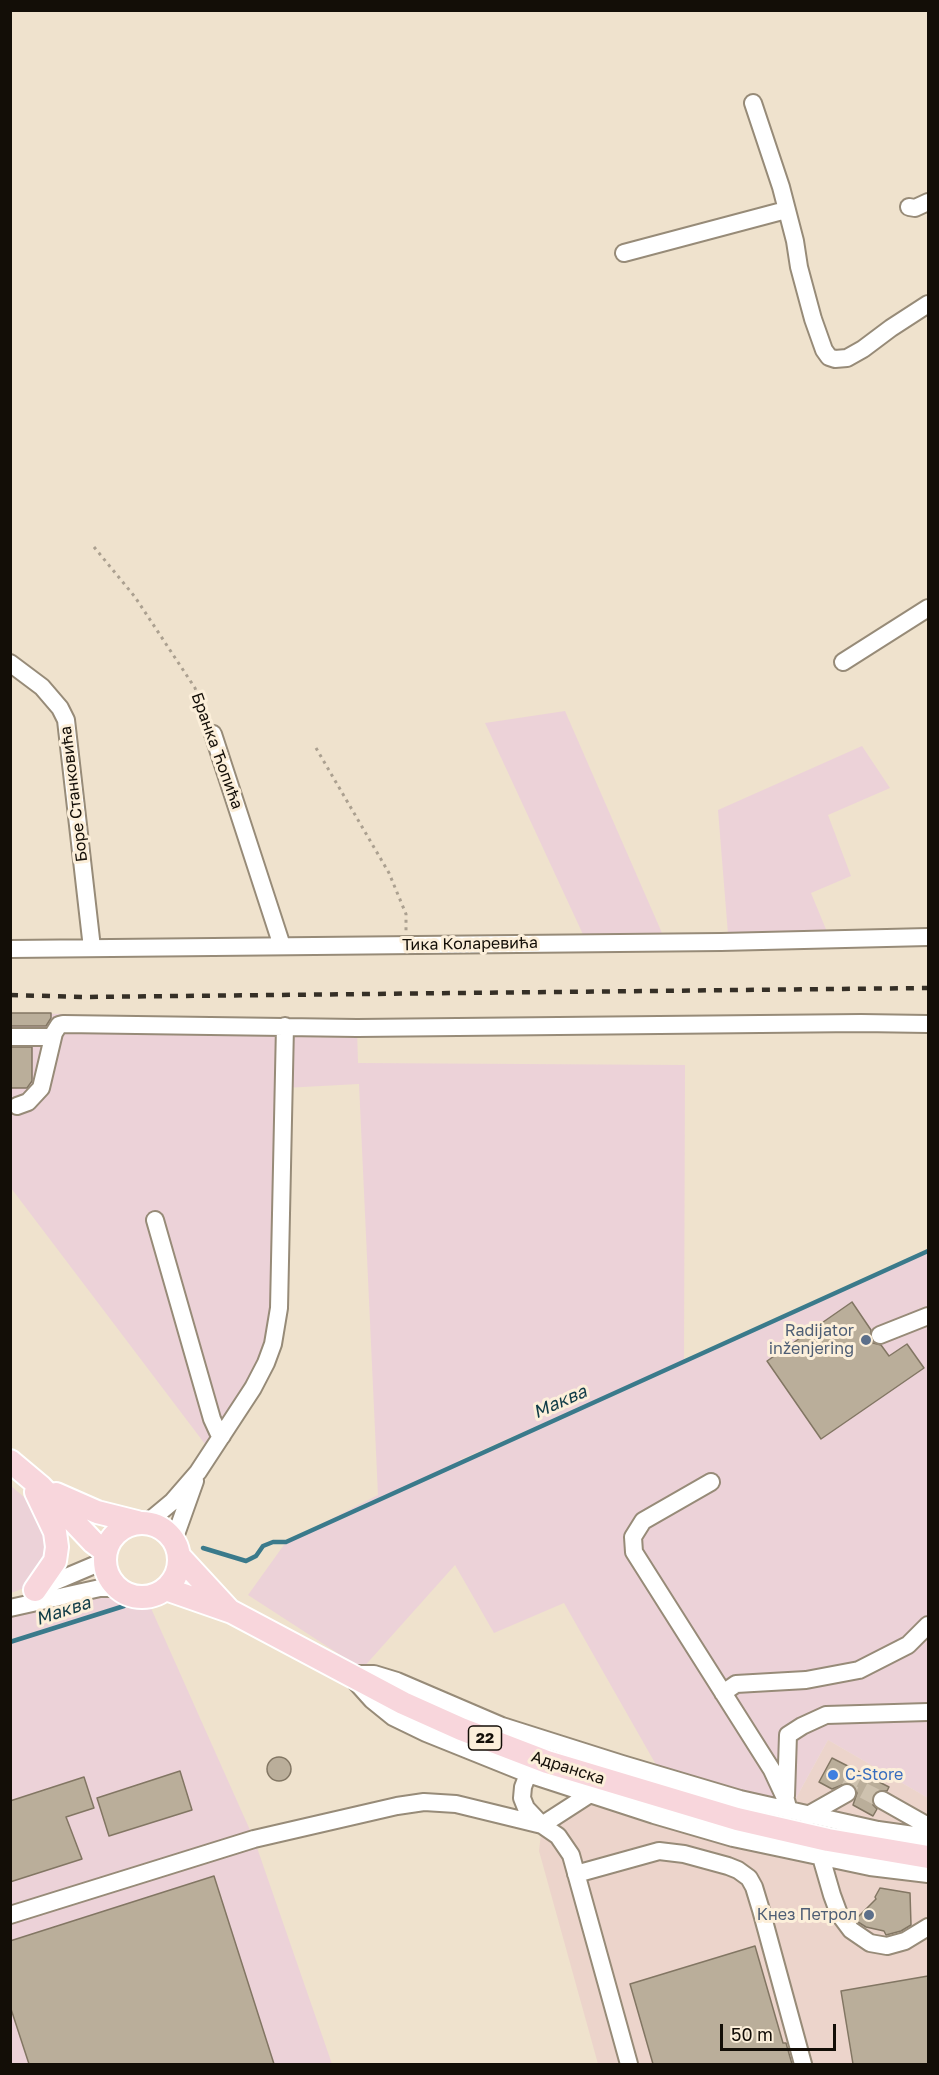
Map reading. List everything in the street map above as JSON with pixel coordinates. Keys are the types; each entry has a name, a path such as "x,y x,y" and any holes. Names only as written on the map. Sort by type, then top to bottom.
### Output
{"main road":[{"name":"22","path":"26,1474 80,1506 113,1518 158,1526 167,1532 177,1549"},
{"path":"26,1474 105,1556"},
{"path":"26,1474 53,1526 57,1547 55,1561 35,1590"},
{"path":"142,1522 126,1526 109,1541 105,1556 106,1571 117,1588 135,1597 156,1595 166,1589 174,1580 178,1569 177,1549"},
{"name":"Адранска","path":"177,1549 232,1612"},
{"name":"Адранска","path":"166,1589 232,1612 435,1717 566,1768 737,1819 828,1840 928,1857"}],"street":[{"path":"753,103 773,162 795,241 798,267 813,319 828,357 847,358 863,350 928,304"},
{"path":"909,207 915,208 928,202"},
{"path":"624,253 786,210"},
{"path":"843,662 928,608"},
{"name":"Боре Станковића","path":"10,663 42,687 60,708 66,720 92,948"},
{"name":"Бранка Ћопића","path":"213,734 282,946"},
{"name":"Тика Коларевића","path":"10,949 721,942 928,937"},
{"path":"10,1037 58,1030 285,1026 422,1028 928,1024"},
{"path":"142,1522 172,1502 198,1472 253,1388 273,1344 279,1308 285,1026"},
{"path":"17,1106 28,1102 41,1088 58,1030"},
{"path":"155,1220 212,1419 222,1436"},
{"path":"880,1335 928,1316"},
{"path":"177,1549 198,1472"},
{"path":"711,1482 643,1521 633,1537 634,1552 772,1770 787,1805"},
{"path":"10,1600 105,1556"},
{"path":"10,1608 100,1588 117,1588"},
{"path":"723,1693 736,1684 806,1680 860,1670 908,1644 928,1625"},
{"path":"349,1674 372,1700 393,1717 426,1733 528,1774 733,1838 870,1867 928,1875"},
{"path":"349,1674 374,1674 397,1681 502,1726 740,1799 787,1805 808,1815 878,1830 928,1837"},
{"path":"787,1805 788,1735 826,1715 928,1712"},
{"path":"528,1774 522,1798 525,1808 542,1825 558,1836 571,1855 629,2064"},
{"path":"808,1815 847,1793"},
{"path":"10,1915 254,1839 397,1806 424,1802 456,1804 542,1825 590,1794"},
{"path":"882,1800 928,1826"},
{"path":"576,1874 659,1851 684,1854 728,1866 749,1878 761,1910 803,2064"},
{"path":"821,1857 839,1914 851,1930 870,1943 887,1946 905,1941 928,1927"}],"path":[{"name":"Бранка Ћопића","path":"94,547 135,597 195,688 213,734"},
{"path":"316,748 389,873 406,914 406,944"}],"shaded area":[{"path":"565,711 662,933 728,934 718,810 862,746 890,788 828,815 851,876 811,893 830,939 587,943 485,723"},
{"path":"11,1013 63,1014 63,1024 357,1028 358,1063 685,1065 684,1362 928,1251 928,1798 828,1740 789,1811 663,1777 564,1603 494,1633 455,1565 362,1669 248,1595 286,1542 378,1495 359,1084 284,1088 273,1344 211,1452 11,1188","holes":["629,1386 560,1418 458,1461"]},
{"path":"11,1486 50,1519 43,1581 11,1593"},
{"path":"117,1588 126,1594 146,1597 254,1839 332,2064 11,2064 10,1608"},
{"path":"828,1740 928,1798 928,1837 789,1811"},
{"path":"590,1794 928,1874 928,2064 598,2064 539,1851 542,1825"}],"building":[{"path":"10,1013 51,1013 51,1018 46,1026 10,1026"},
{"path":"10,1047 32,1047 32,1081 27,1088 10,1088"},
{"path":"852,1302 871,1330 870,1338 873,1343 881,1345 889,1356 907,1344 924,1368 821,1439 767,1361"},
{"path":"279,1757 284,1758 290,1764 290,1774 284,1780 279,1781 274,1780 268,1774 267,1769 268,1764 274,1758"},
{"path":"832,1758 889,1787 887,1791 877,1791 873,1795 873,1805 877,1809 873,1816 853,1805 857,1793 853,1784 847,1783 832,1789 819,1782"},
{"path":"180,1771 192,1810 109,1836 97,1798"},
{"path":"84,1777 94,1808 66,1817 82,1859 10,1882 10,1801"},
{"path":"214,1876 274,2064 29,2064 10,2006 10,1941"},
{"path":"880,1888 910,1893 911,1925 901,1931 886,1935 884,1931 866,1927 858,1922 856,1919 876,1899"},
{"path":"755,1946 783,2043 786,2043 792,2064 653,2064 630,1984"},
{"path":"928,1976 928,2064 853,2064 841,1991"}],"waterway":[{"name":"Маква","path":"203,1548 246,1561 256,1556 263,1546 273,1542 286,1542 928,1251"},
{"name":"Маква","path":"10,1642 124,1606"}],"tunnel":[{"path":"847,1793 851,1784 882,1800"}],"railway":[{"path":"10,995 86,997 928,988"}],"place":[{"name":"Radijator inženjering","path":"866,1340"},
{"name":"C-Store","path":"833,1775"},
{"name":"Кнез Петрол","path":"869,1915"}]}
